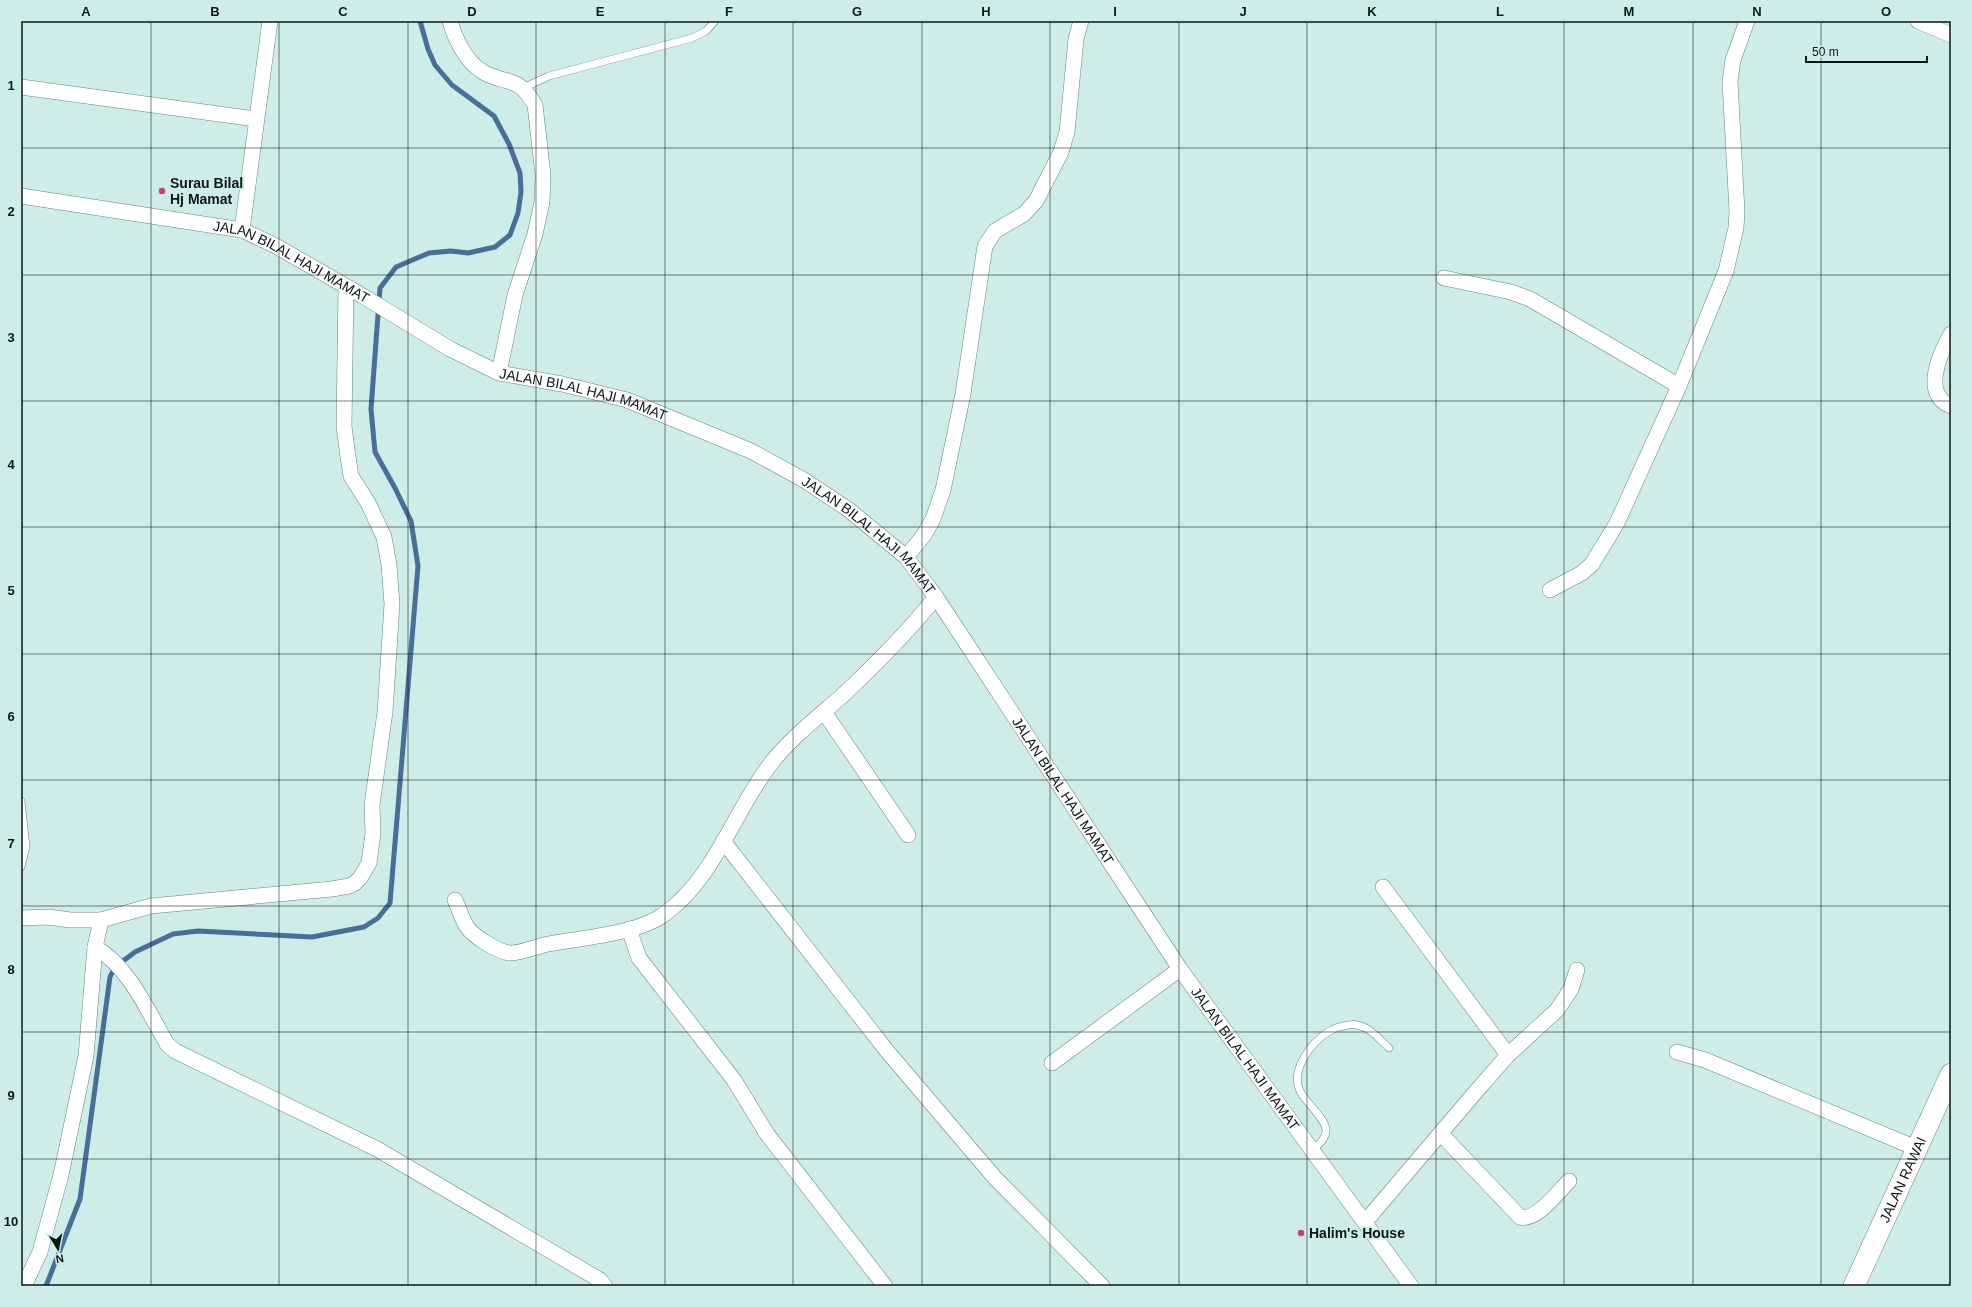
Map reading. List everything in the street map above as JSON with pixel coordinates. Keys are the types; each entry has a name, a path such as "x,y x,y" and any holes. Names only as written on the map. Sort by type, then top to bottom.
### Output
{"main road":[{"name":"JALAN RAWAI","path":"1854,1286 1951,1074"}],"street":[{"path":"242,230 270,21"},
{"path":"450,21 459,45 475,65 483,72 518,84 523,88 535,105 543,176 542,202 535,234 515,295 499,373"},
{"path":"906,557 924,535 930,524 943,490 963,394 985,246 995,231 1024,214 1036,201 1061,152 1067,132 1076,39 1081,21"},
{"path":"1550,590 1582,573 1592,564 1617,523 1679,386 1726,270 1735,234 1737,212 1737,183 1730,81 1733,60 1747,21"},
{"path":"1918,21 1951,35"},
{"path":"21,87 256,119"},
{"name":"JALAN BILAL HAJI MAMAT","path":"21,196 242,230 274,245 363,296 450,349 499,373 562,384 626,400 751,451 804,480 849,510 906,557 936,597 1180,969 1411,1286"},
{"path":"1444,278 1511,292 1530,299 1679,386"},
{"path":"21,918 48,917 70,920 101,920 151,906 332,889 348,886 360,878 369,863 374,833 372,805 385,712 392,604 389,564 384,536 368,503 351,476 348,457 344,426 346,287"},
{"path":"1951,334 1945,345 1935,376 1935,387 1939,398 1951,406"},
{"path":"455,900 467,928 492,947 510,953 548,944 629,929 662,916 687,896 723,841 755,786 773,762 791,742 877,663 909,630 936,597"},
{"path":"824,712 908,835"},
{"path":"723,841 893,1057 995,1178 1102,1286"},
{"path":"1383,887 1508,1056"},
{"path":"24,1286 40,1252 62,1175 86,1056 101,951 101,920"},
{"path":"629,929 639,958 729,1074 767,1134 885,1286"},
{"path":"101,951 130,981 167,1044 175,1051 377,1150 600,1280 605,1286"},
{"path":"1052,1063 1180,969"},
{"path":"1365,1222 1508,1056 1557,1010 1571,989 1576,970"},
{"path":"1676,1052 1705,1060 1916,1148"},
{"path":"1441,1134 1520,1217 1526,1219 1536,1214 1569,1181"}],"lane":[{"path":"523,88 549,76 692,38 706,30 715,21"},
{"path":"21,801 26,847 21,868"},
{"path":"1312,1152 1325,1137 1326,1130 1324,1124 1299,1089 1297,1078 1304,1056 1319,1039 1329,1031 1351,1025 1364,1026 1372,1031 1389,1048"}],"waterway":[{"path":"46,1286 80,1199 110,977 115,967 135,952 173,934 198,931 312,937 364,927 378,918 390,903 418,566 411,521 375,452 371,409 380,288 396,267 429,253 451,251 468,253 495,247 510,235 518,213 521,192 520,173 509,144 494,116 452,85 435,65 428,49 420,21"}],"place":[{"name":"Surau Bilal Hj Mamat","path":"162,191"},
{"name":"Halim's House","path":"1301,1233"}]}
